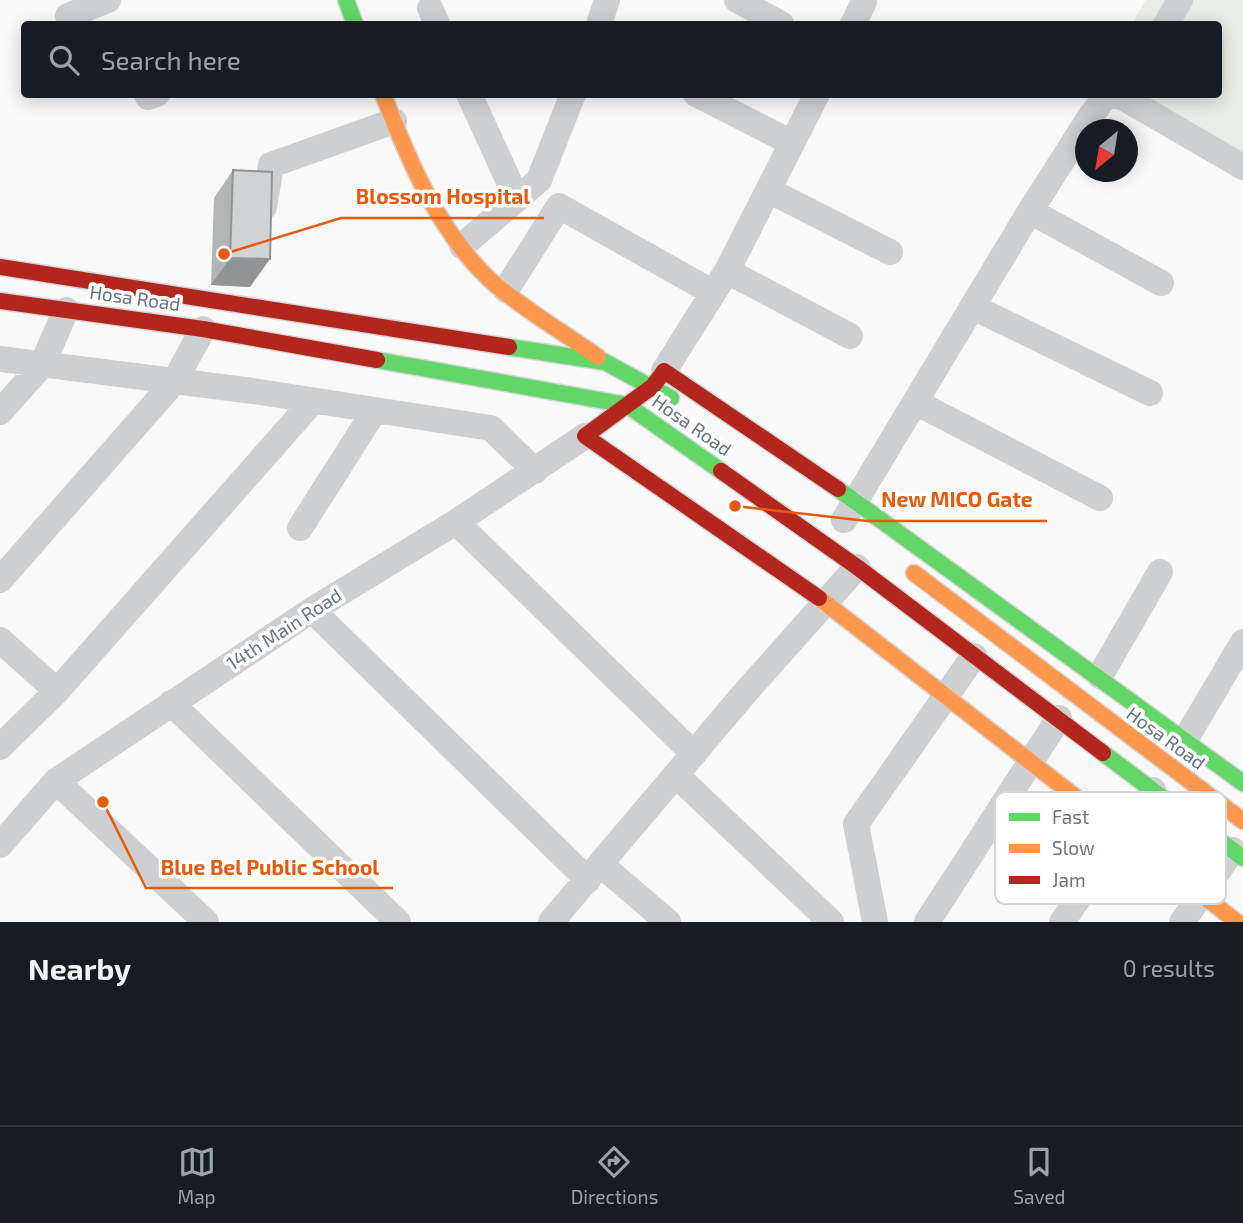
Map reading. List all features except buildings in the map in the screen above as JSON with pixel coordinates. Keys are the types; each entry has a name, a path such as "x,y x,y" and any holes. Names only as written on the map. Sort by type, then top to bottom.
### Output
{"main road":[{"path":"346,0 354,21"},
{"path":"385,98 411,166 448,228 489,279 506,290 595,380"},
{"name":"Hosa Road","path":"0,267 250,292 595,380 857,567 1156,792"},
{"name":"Hosa Road","path":"0,301 595,380 659,379 685,408"},
{"path":"1068,792 825,605 585,436 659,379 847,516 1100,676 1243,783"},
{"name":"Hosa Road","path":"904,565 1076,698 1207,792"},
{"name":"Hosa Road","path":"1226,806 1242,817"},
{"path":"1212,904 1237,922"}],"street":[{"path":"68,16 108,0"},
{"path":"600,21 607,0"},
{"path":"737,0 776,21"},
{"path":"1168,21 1180,0"},
{"path":"471,98 517,199"},
{"path":"462,246 539,180 571,98"},
{"path":"704,98 792,143"},
{"path":"659,379 727,271 815,98"},
{"path":"847,516 1030,211 1114,98"},
{"path":"1121,98 1243,167"},
{"path":"260,228 271,164 394,121"},
{"path":"768,190 890,253"},
{"path":"506,290 559,206 712,292"},
{"path":"1030,211 1161,283"},
{"path":"727,271 850,336"},
{"path":"973,307 1150,393"},
{"path":"0,412 42,365 66,310"},
{"path":"0,580 174,382 203,329"},
{"path":"0,359 491,428 535,471"},
{"path":"0,747 57,691 313,401"},
{"path":"917,403 1100,498"},
{"path":"300,528 375,410"},
{"name":"14th Main Road","path":"0,845 56,780 312,610 456,522 585,436"},
{"path":"456,522 694,754"},
{"path":"551,922 857,567"},
{"path":"1100,676 1160,572"},
{"path":"312,610 594,872 668,922"},
{"path":"0,640 57,691"},
{"path":"1185,740 1243,642"},
{"path":"875,922 856,824 974,656"},
{"path":"171,703 398,922"},
{"path":"1011,792 1059,718"},
{"path":"676,775 831,922"},
{"path":"56,780 206,922"},
{"path":"927,922 995,816"},
{"path":"1226,867 1238,854"},
{"path":"1062,922 1074,904"},
{"path":"1182,922 1194,904"}],"shaded area":[{"path":"1146,0 1243,0 1243,179 1106,98 1222,98 1222,21 1134,21"}],"traffic: fast":[{"path":"346,0 354,21"},
{"path":"509,347 605,362 671,398"},
{"path":"377,360 627,405 721,471"},
{"path":"838,489 1243,783"},
{"path":"1103,753 1155,792"},
{"path":"1226,845 1243,858"}],"traffic: slow":[{"path":"385,98 426,192 439,216 471,259 513,299 598,357"},
{"path":"914,573 1205,792"},
{"path":"819,598 1069,792"},
{"path":"1226,808 1243,821"},
{"path":"1214,904 1237,922"}],"traffic: jam":[{"path":"0,267 509,347"},
{"path":"0,301 203,329 377,360"},
{"path":"819,598 585,436 653,386 664,371 838,489"},
{"path":"721,471 857,567 1103,753"}],"place":[{"name":"Blossom Hospital","path":"224,254"},
{"name":"New MICO Gate","path":"735,506"},
{"name":"Blue Bel Public School","path":"103,802"}]}
